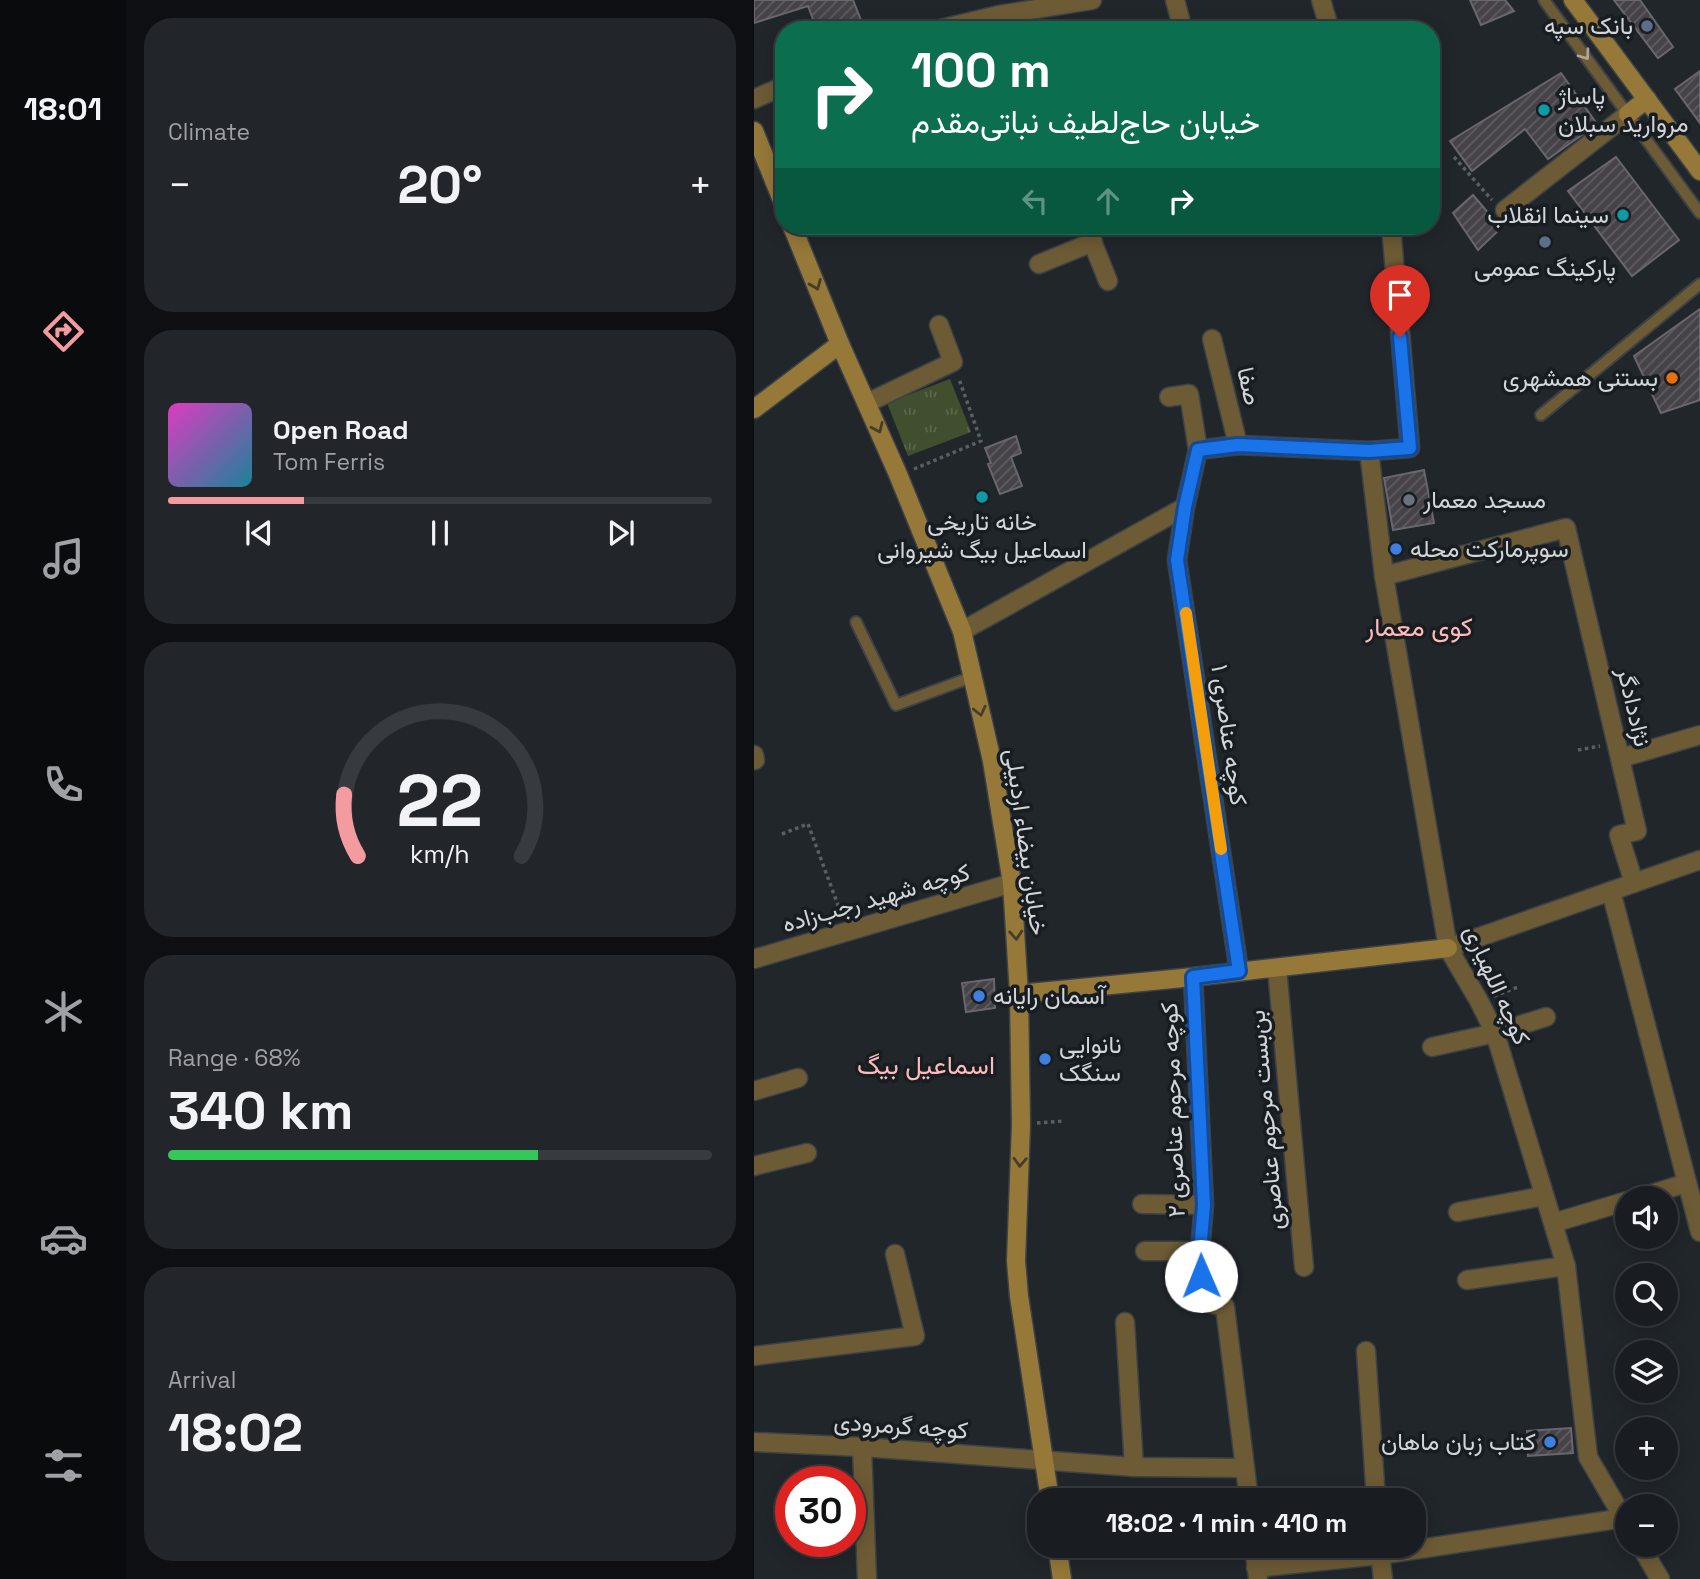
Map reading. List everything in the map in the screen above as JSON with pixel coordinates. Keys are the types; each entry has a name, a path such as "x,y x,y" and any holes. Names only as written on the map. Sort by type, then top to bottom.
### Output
{"street":[{"path":"1006,21 1092,0"},
{"path":"1175,0 1181,21"},
{"path":"1321,0 1327,21"},
{"path":"1573,0 1700,171"},
{"path":"754,99 775,90"},
{"path":"1505,210 1541,191 1647,99"},
{"path":"754,131 775,183"},
{"name":"خیابان بیضاء اردبیلی","path":"796,235 840,344 899,475 962,631 992,761 1012,883 1019,994 1021,1125 1016,1261 1021,1320 1048,1488"},
{"path":"1039,264 1088,235"},
{"path":"1090,235 1108,281"},
{"path":"1169,397 1189,394 1198,450 1238,445 1369,451 1410,448 1392,235"},
{"path":"867,403 953,362 939,325"},
{"name":"صفا","path":"1212,339 1238,445"},
{"path":"754,409 840,344"},
{"name":"کوچه عناصری ۱","path":"1198,450 1177,560 1239,971"},
{"name":"کوچه اللهیاری","path":"1369,451 1384,576 1448,948 1495,1033 1566,1266 1588,1457 1615,1502"},
{"path":"962,631 1185,507"},
{"name":"نژاددادگر","path":"1384,576 1566,528 1637,831 1619,835 1634,883"},
{"path":"1621,758 1700,735"},
{"path":"1019,994 1448,948 1700,860"},
{"name":"کوچه شهید رجب‌زاده","path":"754,959 1012,883"},
{"path":"1611,891 1700,1232"},
{"name":"بن‌بست مرحوم عناصری","path":"1277,968 1304,1267"},
{"name":"کوچه مرحوم عناصری ۲","path":"1193,977 1204,1205 1200,1251 1202,1301 1225,1307 1245,1468"},
{"path":"1431,1047 1495,1033 1546,1017"},
{"path":"754,1091 798,1079"},
{"path":"754,1166 807,1153"},
{"path":"1678,1187 1687,1184"},
{"path":"1458,1212 1544,1196"},
{"path":"1142,1204 1204,1205"},
{"path":"1553,1223 1615,1205"},
{"path":"1145,1251 1200,1251"},
{"path":"754,1356 915,1336 895,1254"},
{"path":"1466,1280 1566,1266"},
{"path":"1125,1322 1134,1467"},
{"path":"1366,1351 1375,1488"},
{"name":"کوچه گرمرودی","path":"754,1441 1134,1467 1245,1468"},
{"path":"862,1447 867,1579"},
{"path":"1245,1468 1248,1488"},
{"path":"1426,1545 1615,1522"},
{"path":"1647,1557 1660,1579"},
{"path":"1059,1558 1062,1579"},
{"path":"1257,1574 1339,1558"},
{"path":"1381,1558 1383,1579"}],"lane":[{"path":"1544,0 1700,213"},
{"path":"1541,415 1700,284"},
{"path":"856,622 896,705 972,677"}],"path":[{"path":"1454,157 1496,204 1505,210"},
{"path":"899,475 981,441 953,362"},
{"path":"782,834 808,824 848,931"},
{"path":"1021,1125 1063,1121"}],"green space":[{"path":"950,379 971,432 908,456 887,403"}],"building":[{"path":"754,0 853,0 861,21 814,21 808,6 754,23"},
{"path":"1470,0 1505,0 1514,11 1481,25"},
{"name":"بانک سپه","path":"1614,0 1640,0 1673,47 1658,58"},
{"path":"1700,71 1700,123 1675,89"},
{"name":"پاساژ مروارید سبلان","path":"1561,73 1597,124 1548,159 1525,129 1472,171 1450,141"},
{"name":"سینما انقلاب","path":"1616,157 1679,240 1632,276 1568,191"},
{"path":"1473,195 1501,228 1478,250 1453,213"},
{"name":"بستنی همشهری","path":"1700,309 1700,400 1661,413 1634,356"},
{"path":"1016,436 1021,453 1011,457 1022,486 1000,494 988,464 991,463 985,448"},
{"name":"مسجد معمار","path":"1424,470 1434,523 1393,530 1384,478"},
{"name":"آسمان رایانه","path":"994,979 995,1008 966,1012 962,983"},
{"name":"کتاب زبان ماهان","path":"1571,1428 1573,1453 1528,1456 1527,1431"}],"slow traffic":[{"path":"1186,613 1221,849"}],"place":[{"name":"بانک سپه","path":"1647,26"},
{"name":"پاساژ مروارید سبلان","path":"1544,110"},
{"name":"سینما انقلاب","path":"1623,215"},
{"name":"پارکینگ عمومی","path":"1545,242"},
{"name":"بستنی همشهری","path":"1672,378"},
{"name":"خانه تاریخی اسماعیل بیگ شیروانی","path":"982,497"},
{"name":"مسجد معمار","path":"1409,500"},
{"name":"سوپرمارکت محله","path":"1396,549"},
{"name":"آسمان رایانه","path":"979,996"},
{"name":"نانوایی سنگک","path":"1045,1059"},
{"name":"کتاب زبان ماهان","path":"1550,1442"}],"district":[{"name":"کوی معمار","path":"1419,627"},
{"name":"اسماعیل بیگ","path":"926,1065"}],"route":[{"path":"1201,1276 1204,1205 1193,977 1239,971 1177,560 1185,507 1198,450 1238,445 1369,451 1410,448 1400,337"}]}
